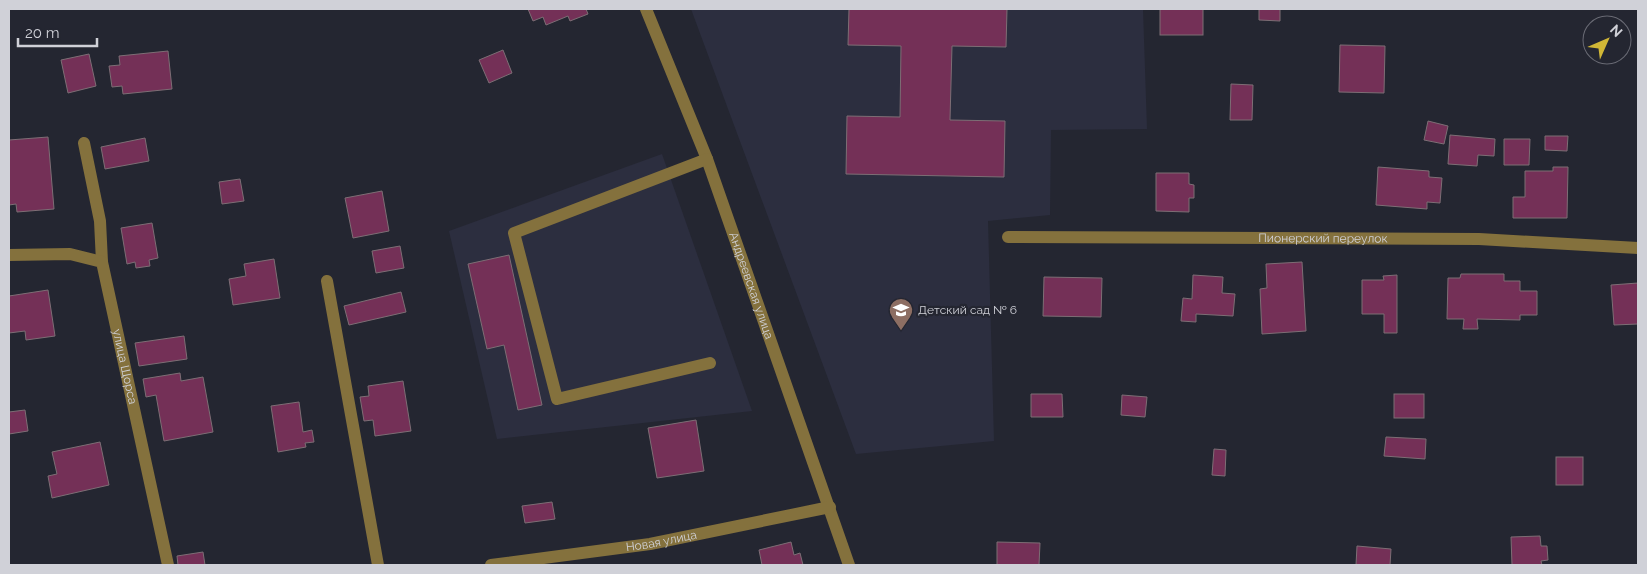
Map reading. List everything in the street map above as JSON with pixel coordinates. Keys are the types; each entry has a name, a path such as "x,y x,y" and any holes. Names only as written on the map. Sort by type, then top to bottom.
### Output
{"street":[{"name":"Андреевская улица","path":"646,9 706,160 849,565"},
{"name":"улица Щорса","path":"84,143 100,221 102,262 168,565"},
{"path":"706,160 514,233 557,399 710,363"},
{"name":"Пионерский переулок","path":"1008,237 1479,239 1638,248"},
{"path":"9,255 70,254 102,262"},
{"path":"326,281 378,565"},
{"name":"Новая улица","path":"491,565 650,544 830,507"}],"shaded area":[{"name":"Детский сад № 6","path":"691,9 1143,9 1147,129 1051,130 1050,215 988,221 994,441 856,454"},
{"path":"662,154 752,411 497,439 449,231"}],"building":[{"path":"528,9 586,9 588,14 570,21 568,16 546,25 543,17 533,21"},
{"path":"849,9 1007,9 1006,47 952,46 950,120 1005,121 1004,177 846,174 847,116 900,117 901,46 848,45"},
{"path":"1160,9 1203,9 1203,35 1160,35"},
{"path":"1259,9 1280,9 1280,21 1259,20"},
{"path":"1340,45 1385,46 1384,93 1339,92"},
{"path":"503,50 512,73 489,83 479,60"},
{"path":"168,51 172,89 123,94 122,86 112,87 109,66 120,65 119,56"},
{"path":"89,54 96,86 68,93 61,60"},
{"path":"1231,84 1253,85 1252,120 1230,120"},
{"path":"1428,121 1448,126 1444,144 1424,140"},
{"path":"1450,135 1495,139 1494,156 1478,155 1477,166 1448,164"},
{"path":"1545,136 1568,136 1567,151 1545,150"},
{"path":"48,137 54,209 17,212 16,204 9,205 9,140"},
{"path":"145,138 149,161 105,169 101,147"},
{"path":"1504,139 1530,139 1529,165 1504,165"},
{"path":"1378,167 1429,171 1429,177 1442,178 1440,203 1427,202 1427,209 1376,205"},
{"path":"1553,167 1568,167 1567,218 1513,218 1513,197 1525,197 1525,171 1553,171"},
{"path":"1156,173 1189,173 1189,184 1194,185 1194,198 1189,198 1189,212 1156,211"},
{"path":"240,179 244,201 222,204 219,182"},
{"path":"382,191 389,231 353,238 345,198"},
{"path":"152,223 158,258 149,260 150,266 136,268 135,262 127,264 121,228"},
{"path":"400,246 404,268 376,273 372,251"},
{"path":"509,255 542,405 518,410 504,345 487,349 468,264"},
{"path":"274,259 280,298 233,305 229,279 246,276 244,264"},
{"path":"1302,262 1306,331 1262,334 1260,289 1267,288 1266,264"},
{"path":"1461,274 1504,274 1504,281 1520,281 1520,291 1537,291 1537,315 1520,315 1520,320 1477,319 1478,329 1463,329 1464,319 1447,319 1448,278 1460,278"},
{"path":"1193,275 1223,277 1222,293 1235,294 1233,316 1196,314 1196,322 1181,321 1183,298 1192,299"},
{"path":"1397,275 1397,333 1384,333 1384,314 1362,314 1362,280 1384,280 1383,276"},
{"path":"1044,277 1102,278 1101,317 1043,316"},
{"path":"1638,283 1638,324 1614,325 1611,285"},
{"path":"48,290 55,336 26,340 25,331 9,333 9,296"},
{"path":"401,292 406,312 349,325 344,306"},
{"path":"184,336 187,359 139,366 135,343"},
{"path":"180,373 181,381 203,377 213,432 164,441 156,395 146,397 143,379"},
{"path":"403,381 411,431 375,436 373,420 364,421 360,397 369,396 368,386"},
{"path":"1031,394 1062,394 1063,417 1031,417"},
{"path":"1394,394 1424,394 1424,418 1394,418"},
{"path":"1122,395 1147,397 1145,417 1121,415"},
{"path":"299,402 303,432 312,430 314,442 305,443 306,447 278,452 271,406"},
{"path":"25,410 28,431 9,434 9,412"},
{"path":"696,420 704,471 657,478 648,428"},
{"path":"1386,437 1426,439 1425,459 1384,456"},
{"path":"100,442 109,485 52,498 48,476 57,474 52,452"},
{"path":"1214,449 1226,450 1225,476 1212,475"},
{"path":"1556,457 1583,457 1583,485 1556,485"},
{"path":"552,502 555,519 525,523 522,506"},
{"path":"1540,536 1541,546 1547,546 1548,560 1541,561 1542,565 1512,565 1511,537"},
{"path":"791,542 794,555 800,553 803,565 762,565 759,550"},
{"path":"997,542 1040,543 1039,565 997,565"},
{"path":"1357,546 1391,549 1390,565 1356,565"},
{"path":"203,552 205,565 178,565 177,556"}],"place":[{"name":"Детский сад № 6","path":"901,331"}]}
